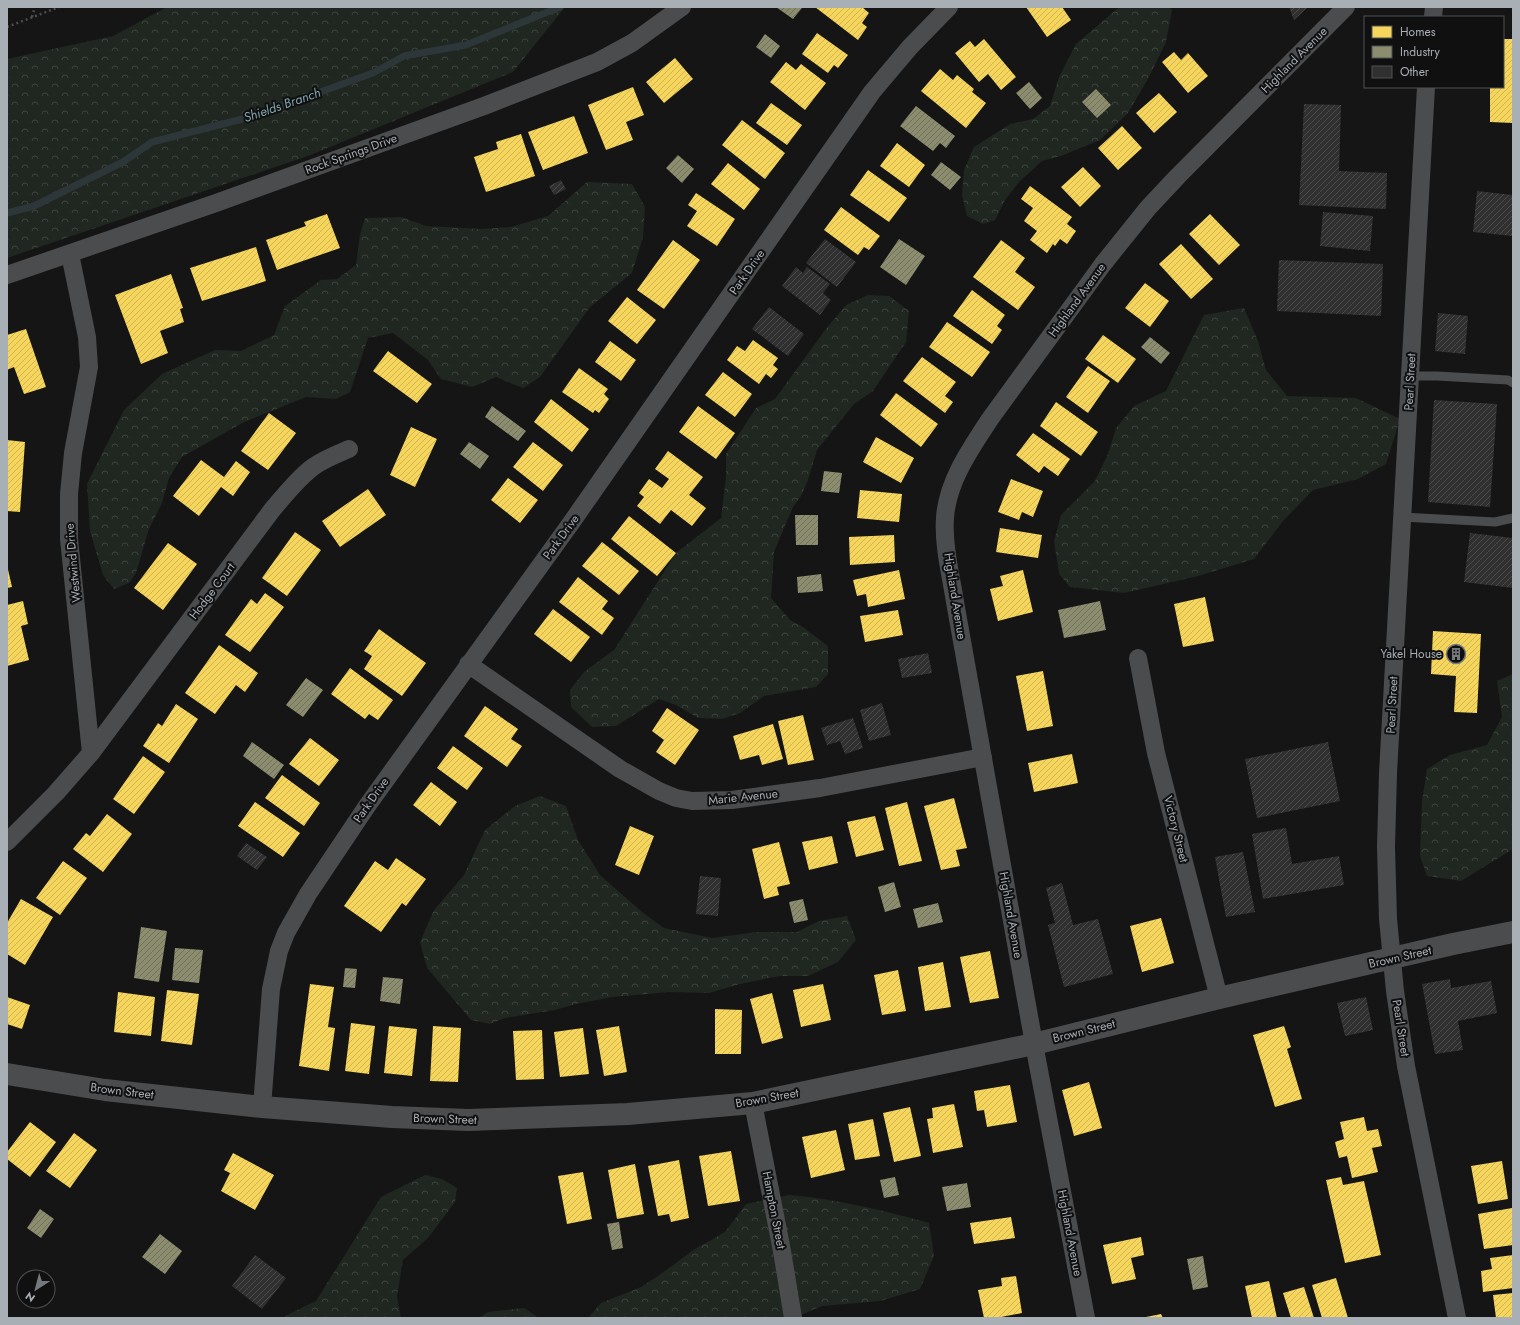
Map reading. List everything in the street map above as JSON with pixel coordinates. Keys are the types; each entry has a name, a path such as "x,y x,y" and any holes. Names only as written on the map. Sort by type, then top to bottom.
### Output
{"street":[{"name":"Rock Springs Drive","path":"7,276 216,203 469,111 597,62 632,43 682,7"},
{"name":"Park Drive","path":"262,1107 271,989 279,951 286,933 308,894 362,812 571,524 872,92 910,47 949,7"},
{"name":"Highland Avenue","path":"1086,1318 1034,1044 955,602 945,535 947,504 955,479 973,445 990,419 1103,264 1148,208 1178,176 1346,7"},
{"name":"Pearl Street","path":"1426,88 1388,774 1386,847 1388,919 1395,991 1406,1066 1457,1318"},
{"name":"Westwind Drive","path":"70,254 87,337 89,367 72,453 68,494 69,539 91,753"},
{"name":"Hodge Court","path":"91,753 272,510 299,479 312,468 349,449"},
{"name":"Victory Street","path":"1138,658 1156,753 1219,998"},
{"name":"Marie Avenue","path":"468,664 620,769 660,791 676,798 692,801 732,800 820,788 983,757"},
{"path":"7,842 56,793 91,753"},
{"name":"Brown Street","path":"7,1074 105,1090 262,1107 392,1117 468,1120 628,1114 753,1102 1034,1044 1219,998 1513,932"},
{"name":"Hampton Street","path":"753,1102 782,1251 793,1318"}],"lane":[{"path":"1410,376 1508,380 1513,383"},
{"path":"1402,517 1495,522 1513,518"}],"path":[{"path":"32,17 35,7"},
{"path":"7,27 59,7"}],"green space":[{"path":"167,7 565,7 513,72 308,156 7,258 7,59 113,36"},
{"path":"1123,7 1169,7 1172,10 1166,42 1149,77 1128,113 1100,140 1061,156 1042,161 1019,182 1005,200 995,220 983,224 967,216 962,195 964,170 974,147 1010,124 1033,119 1050,106 1059,77 1076,44 1117,9"},
{"path":"587,182 632,184 645,207 643,237 632,273 590,307 540,377 523,388 496,377 472,387 441,379 428,360 393,333 368,338 350,392 336,399 306,397 244,422 182,457 169,478 162,503 149,529 136,573 129,583 114,589 103,575 90,531 87,484 124,410 162,374 215,350 241,351 274,335 285,306 321,280 337,279 356,265 360,234 365,218 401,217 426,226 481,229 511,227 548,216"},
{"path":"868,295 889,296 909,311 906,342 873,391 854,404 817,450 808,480 801,496 793,507 774,552 771,598 790,620 803,627 828,646 828,674 816,687 764,696 740,713 722,719 698,718 676,705 659,699 616,726 592,727 571,707 570,690 584,672 614,650 676,553 721,518 726,477 726,454 756,408 775,399 825,330 846,305"},
{"path":"1244,308 1258,341 1266,370 1287,396 1356,398 1400,419 1386,464 1358,479 1313,490 1283,521 1254,559 1198,576 1124,593 1070,587 1059,574 1054,541 1061,515 1095,481 1108,454 1116,428 1134,406 1166,391 1204,315"},
{"path":"1513,674 1513,849 1461,881 1427,876 1420,856 1422,801 1427,769 1450,755 1487,745 1502,717 1497,681"},
{"path":"540,796 566,806 578,840 600,875 642,912 664,928 712,938 757,932 797,932 819,921 847,916 856,940 838,962 808,976 780,976 740,984 709,993 669,992 613,997 576,1004 555,1010 505,1018 490,1024 471,1020 427,968 420,942 434,910 464,875 485,830 515,806"},
{"path":"425,1175 442,1179 457,1188 455,1202 428,1238 403,1260 397,1296 401,1318 285,1318 285,1316 316,1301 381,1197"},
{"path":"789,1195 824,1199 859,1206 929,1223 934,1256 920,1289 880,1301 822,1306 794,1318 680,1318 677,1316 674,1318 588,1318 601,1303 641,1287 695,1249 725,1232 746,1204"},
{"path":"524,1308 539,1318 478,1318 488,1312"}],"building: Homes":[{"path":"815,7 862,7 869,13 862,23 867,27 858,40"},
{"path":"1026,7 1062,7 1071,20 1047,37"},
{"path":"817,33 848,55 838,68 834,65 828,73 802,54"},
{"path":"984,39 1016,77 1001,90 988,74 979,82 955,53 970,41 975,47"},
{"path":"1504,39 1513,39 1513,123 1490,122 1490,88 1504,88"},
{"path":"1174,52 1181,60 1188,53 1208,76 1188,93 1162,62"},
{"path":"675,58 693,79 664,103 646,82"},
{"path":"786,62 796,70 801,64 826,83 805,110 770,82"},
{"path":"940,69 953,80 957,75 974,89 972,92 986,103 966,128 921,91"},
{"path":"633,87 644,115 626,122 633,140 606,150 588,105"},
{"path":"1159,93 1177,112 1154,133 1136,113"},
{"path":"771,103 802,125 787,145 756,123"},
{"path":"574,116 588,153 543,170 528,132"},
{"path":"742,120 785,153 765,179 722,145"},
{"path":"1122,126 1142,148 1118,170 1098,148"},
{"path":"521,134 535,176 486,192 474,157 498,149 496,142"},
{"path":"897,143 925,165 909,187 880,166"},
{"path":"728,163 760,189 744,210 711,184"},
{"path":"1083,167 1101,186 1080,207 1061,187"},
{"path":"868,170 907,198 889,222 850,195"},
{"path":"1030,186 1072,217 1067,224 1076,231 1067,244 1060,239 1055,246 1053,244 1047,253 1030,240 1037,231 1024,221 1033,208 1021,199"},
{"path":"696,193 735,219 717,246 687,226 697,211 688,205"},
{"path":"841,207 880,236 869,250 864,247 858,255 824,230"},
{"path":"327,214 340,248 277,270 266,240 306,226 304,222"},
{"path":"1210,214 1240,245 1219,265 1189,234"},
{"path":"673,240 700,260 664,309 637,290"},
{"path":"1001,240 1025,258 1015,272 1035,287 1018,310 973,277"},
{"path":"1181,244 1213,279 1191,299 1159,264"},
{"path":"256,247 266,281 202,301 190,268"},
{"path":"171,274 183,308 180,309 184,322 160,331 168,353 141,364 115,295"},
{"path":"1145,283 1169,301 1150,327 1125,308"},
{"path":"972,290 1005,315 997,326 1002,330 992,344 953,316"},
{"path":"627,297 656,320 637,344 608,321"},
{"path":"947,322 990,352 972,377 929,347"},
{"path":"26,329 46,387 24,394 14,367 7,370 7,335"},
{"path":"1103,335 1136,359 1118,383 1085,359"},
{"path":"753,340 778,358 773,365 778,369 771,378 766,374 759,384 727,360 737,346 745,351"},
{"path":"610,341 636,360 621,381 595,362"},
{"path":"388,351 432,384 417,403 373,371"},
{"path":"922,357 956,382 945,396 953,402 945,413 903,381"},
{"path":"1088,366 1110,381 1088,413 1066,397"},
{"path":"579,368 608,389 604,394 609,399 599,413 595,410 593,413 562,392"},
{"path":"723,372 752,394 735,417 705,395"},
{"path":"896,393 938,424 921,447 880,415"},
{"path":"551,399 589,429 572,452 534,422"},
{"path":"1056,402 1098,432 1081,456 1040,426"},
{"path":"698,406 735,433 716,459 679,432"},
{"path":"269,413 296,433 268,470 241,451"},
{"path":"411,427 437,439 415,487 390,475"},
{"path":"1033,433 1070,459 1058,476 1044,466 1039,473 1016,455"},
{"path":"876,437 914,458 901,483 863,462"},
{"path":"7,440 25,442 20,512 7,511"},
{"path":"533,442 563,465 543,491 513,467"},
{"path":"668,451 703,477 689,495 706,508 692,526 671,510 660,524 637,506 644,497 639,493 649,479 662,488 669,479 655,469"},
{"path":"201,460 224,477 236,461 250,472 233,496 221,487 199,516 173,496"},
{"path":"508,478 538,500 520,523 491,500"},
{"path":"1011,479 1043,491 1033,517 1022,512 1019,520 998,512"},
{"path":"368,489 386,515 340,547 322,521"},
{"path":"860,490 902,494 899,522 857,518"},
{"path":"629,516 676,553 657,576 611,539"},
{"path":"1000,528 1042,535 1038,558 996,552"},
{"path":"295,532 321,550 287,596 262,578"},
{"path":"894,535 895,562 850,565 849,537"},
{"path":"602,542 639,571 619,595 582,566"},
{"path":"168,543 197,564 163,610 134,588"},
{"path":"7,565 12,587 7,588"},
{"path":"899,570 905,599 868,607 866,594 857,596 853,580"},
{"path":"1023,570 1033,612 998,621 990,589 1003,586 1000,576"},
{"path":"578,577 608,601 602,609 614,618 602,635 559,602"},
{"path":"265,593 284,607 250,652 225,635 251,599 257,604"},
{"path":"1205,597 1214,641 1183,647 1174,604"},
{"path":"23,601 28,624 21,626 29,660 7,666 7,605"},
{"path":"553,609 590,637 571,662 534,634"},
{"path":"898,610 903,635 865,642 860,616"},
{"path":"379,629 426,663 402,696 364,669 372,656 364,651"},
{"name":"Yakel House","path":"1433,631 1481,634 1477,713 1454,712 1456,676 1431,674"},
{"path":"219,645 258,673 245,692 236,685 215,714 185,693"},
{"path":"350,668 393,700 378,720 369,714 365,719 331,694"},
{"path":"1043,671 1053,726 1027,731 1016,676"},
{"path":"176,704 198,719 169,763 143,746 158,723 162,726"},
{"path":"485,706 518,729 511,739 522,746 507,767 464,736"},
{"path":"667,708 699,730 675,765 656,752 664,740 652,731"},
{"path":"803,715 814,760 788,765 778,721"},
{"path":"773,724 783,759 762,765 759,755 740,760 733,736"},
{"path":"310,738 339,760 319,786 289,764"},
{"path":"453,746 483,768 467,790 437,768"},
{"path":"1072,754 1078,783 1034,792 1028,763"},
{"path":"143,756 165,772 134,814 113,799"},
{"path":"282,775 320,803 304,826 265,798"},
{"path":"431,782 457,802 440,826 413,805"},
{"path":"954,798 967,848 956,850 960,866 941,870 924,806"},
{"path":"255,802 300,833 283,857 238,826"},
{"path":"907,802 922,861 899,866 885,808"},
{"path":"107,814 132,834 103,872 73,849 86,833 90,836"},
{"path":"875,816 884,850 856,857 847,822"},
{"path":"630,826 654,836 639,875 615,865"},
{"path":"832,836 838,863 809,870 802,842"},
{"path":"779,842 790,884 777,887 779,895 764,899 752,849"},
{"path":"396,858 426,879 406,906 402,903 381,932 344,906 375,861 388,870"},
{"path":"63,861 87,878 60,915 36,898"},
{"path":"21,899 53,917 25,965 7,954 7,923"},
{"path":"1161,918 1174,963 1142,972 1130,926"},
{"path":"990,951 999,998 970,1003 960,957"},
{"path":"943,962 951,1007 925,1011 918,967"},
{"path":"898,970 906,1011 882,1015 874,975"},
{"path":"310,984 334,987 328,1027 335,1028 329,1071 299,1066"},
{"path":"823,984 831,1020 801,1027 793,990"},
{"path":"167,990 199,994 192,1045 161,1041"},
{"path":"118,992 155,997 151,1036 114,1032"},
{"path":"772,993 783,1038 762,1044 750,999"},
{"path":"7,997 30,1005 22,1029 7,1024"},
{"path":"715,1009 742,1010 741,1054 715,1054"},
{"path":"351,1023 375,1026 369,1074 345,1071"},
{"path":"389,1026 417,1029 412,1076 384,1073"},
{"path":"433,1026 461,1028 458,1082 430,1081"},
{"path":"619,1026 627,1072 604,1076 596,1030"},
{"path":"1284,1026 1291,1047 1287,1049 1302,1099 1275,1107 1253,1035"},
{"path":"583,1028 589,1074 560,1077 554,1032"},
{"path":"542,1030 544,1079 516,1080 513,1031"},
{"path":"1089,1082 1102,1128 1074,1136 1062,1090"},
{"path":"1010,1085 1017,1122 987,1127 984,1110 977,1111 974,1091"},
{"path":"954,1104 963,1147 933,1153 927,1119 933,1118 932,1108"},
{"path":"910,1107 921,1156 894,1162 883,1113"},
{"path":"1364,1117 1367,1131 1378,1129 1382,1146 1372,1148 1378,1172 1352,1178 1347,1156 1339,1158 1335,1142 1344,1139 1340,1122"},
{"path":"873,1119 880,1156 855,1160 848,1124"},
{"path":"30,1122 56,1142 30,1177 7,1159 7,1152"},
{"path":"836,1130 845,1170 811,1178 802,1137"},
{"path":"74,1133 97,1150 70,1188 46,1171"},
{"path":"731,1151 740,1201 708,1206 699,1156"},
{"path":"233,1153 274,1175 255,1210 221,1191 230,1173 224,1170"},
{"path":"679,1160 689,1218 671,1222 669,1214 658,1216 648,1166"},
{"path":"1502,1161 1508,1199 1478,1204 1471,1166"},
{"path":"635,1164 644,1214 617,1219 608,1170"},
{"path":"583,1172 592,1219 567,1224 558,1176"},
{"path":"1341,1177 1343,1185 1364,1181 1381,1255 1345,1263 1326,1180"},
{"path":"1512,1208 1513,1245 1484,1249 1478,1214"},
{"path":"1011,1217 1015,1238 974,1244 970,1223"},
{"path":"1141,1237 1144,1255 1131,1258 1136,1279 1112,1284 1103,1245"},
{"path":"1513,1255 1513,1288 1483,1292 1481,1271 1492,1269 1490,1258"},
{"path":"1016,1276 1022,1313 996,1318 984,1318 978,1290 1002,1286 1001,1278"},
{"path":"1336,1278 1348,1318 1322,1318 1312,1285"},
{"path":"1269,1281 1277,1318 1252,1318 1245,1286"},
{"path":"1304,1287 1314,1318 1291,1318 1283,1293"},
{"path":"1513,1293 1513,1318 1496,1318 1493,1295"},
{"path":"1161,1314 1163,1318 1146,1318 1146,1317"}],"building: Industry":[{"path":"776,7 801,7 802,8 793,19"},
{"path":"765,34 780,46 771,58 756,47"},
{"path":"1029,82 1042,98 1030,109 1016,93"},
{"path":"1096,89 1111,105 1097,118 1082,102"},
{"path":"916,106 955,136 946,148 940,143 933,151 900,126"},
{"path":"678,155 694,169 682,183 666,168"},
{"path":"941,162 961,177 950,190 931,175"},
{"path":"899,239 925,256 906,285 880,267"},
{"path":"1150,337 1170,353 1161,364 1141,347"},
{"path":"492,406 526,431 518,441 485,417"},
{"path":"469,442 489,456 480,469 460,454"},
{"path":"824,471 842,473 839,493 821,491"},
{"path":"795,515 818,515 818,545 796,545"},
{"path":"821,574 823,591 798,593 797,577"},
{"path":"1100,601 1106,630 1064,638 1058,610"},
{"path":"306,678 323,690 303,717 286,705"},
{"path":"252,742 284,765 274,779 243,756"},
{"path":"894,882 901,907 885,912 878,887"},
{"path":"803,899 808,920 794,923 789,902"},
{"path":"938,903 943,922 918,928 913,909"},
{"path":"141,927 167,931 159,982 134,978"},
{"path":"175,948 203,950 199,983 172,980"},
{"path":"345,968 357,969 355,988 343,987"},
{"path":"383,977 403,979 400,1004 380,1001"},
{"path":"895,1177 899,1195 884,1198 880,1180"},
{"path":"967,1183 971,1207 947,1211 942,1187"},
{"path":"40,1209 54,1219 41,1238 27,1228"},
{"path":"619,1222 623,1248 612,1250 607,1224"},
{"path":"160,1234 182,1251 165,1274 142,1257"},
{"path":"1203,1256 1208,1287 1193,1290 1187,1259"}],"building: Other":[{"path":"1289,7 1308,7 1294,20"},
{"path":"1304,104 1341,105 1339,171 1387,173 1386,209 1299,205"},
{"path":"561,180 566,189 554,195 549,186"},
{"path":"1477,191 1513,195 1513,236 1473,232"},
{"path":"1323,212 1373,216 1370,251 1320,246"},
{"path":"825,239 856,262 837,287 806,263"},
{"path":"1279,260 1383,264 1381,316 1277,311"},
{"path":"796,267 803,273 807,267 830,284 823,293 831,300 820,315 782,286"},
{"path":"769,307 804,334 788,356 752,329"},
{"path":"1438,313 1468,316 1465,354 1435,351"},
{"path":"1434,400 1497,404 1490,507 1428,502"},
{"path":"1470,533 1513,538 1513,588 1464,582"},
{"path":"928,653 932,673 902,678 898,659"},
{"path":"882,703 891,735 869,741 860,710"},
{"path":"853,718 863,748 845,754 840,741 827,745 821,728"},
{"path":"1328,742 1340,801 1257,818 1245,759"},
{"path":"1286,828 1292,864 1339,856 1344,885 1263,899 1252,834"},
{"path":"246,843 267,857 257,870 237,856"},
{"path":"1243,852 1255,912 1226,917 1215,857"},
{"path":"700,876 721,878 718,916 696,914"},
{"path":"1062,883 1073,925 1098,919 1113,974 1064,987 1048,925 1055,923 1046,888"},
{"path":"1450,979 1451,988 1491,981 1497,1013 1458,1021 1463,1050 1435,1054 1422,984"},
{"path":"1366,997 1373,1030 1345,1036 1337,1003"},
{"path":"255,1255 286,1278 262,1309 232,1286"}],"waterway":[{"name":"Shields Branch","path":"7,213 34,206 123,162 152,142 254,116 373,73 404,56 466,45 560,7"}],"place":[{"name":"Yakel House","path":"1456,654"}]}
